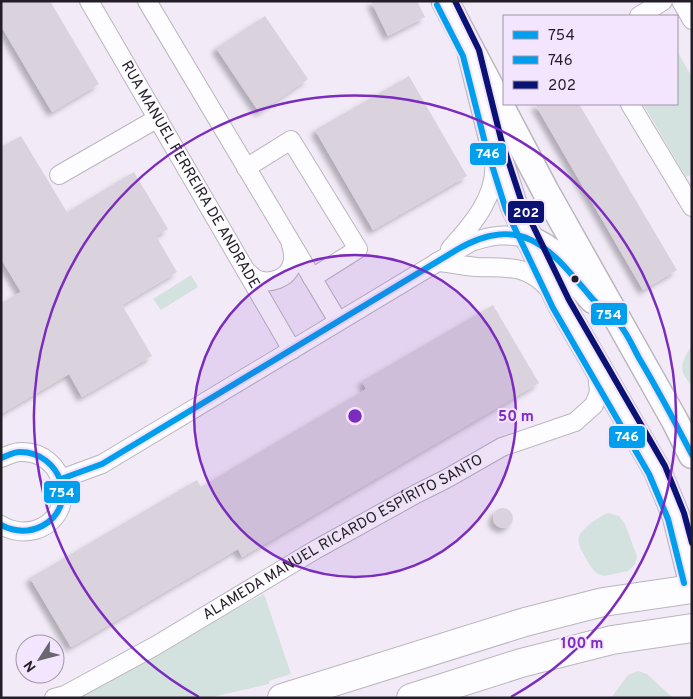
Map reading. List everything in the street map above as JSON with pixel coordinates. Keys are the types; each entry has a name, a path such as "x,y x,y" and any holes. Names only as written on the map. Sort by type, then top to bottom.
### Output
{"highway":[{"path":"287,696 525,622 603,602 692,589"},
{"path":"411,698 520,664 612,640 692,628"}],"street":[{"name":"RUA MANUEL FERREIRA DE ANDRADE","path":"89,1 292,350"},
{"path":"147,1 338,322"},
{"path":"444,1 543,186 588,263 692,455"},
{"path":"641,15 663,1"},
{"path":"681,1 692,20"},
{"path":"472,53 493,141 514,206 561,304 657,470 676,516 690,569"},
{"path":"631,105 692,207"},
{"path":"60,175 158,118"},
{"path":"246,168 291,140 358,249 312,278"},
{"path":"437,262 464,233 491,191 495,166 493,141"},
{"path":"61,479 102,464 471,242 494,235 516,236 544,246 560,259 591,298 621,326"},
{"path":"246,271 266,282 284,276 290,270 293,263 294,253 291,243"},
{"path":"437,262 476,267 518,268 532,274 547,287 561,304"},
{"name":"ALAMEDA MANUEL RICARDO ESPÍRITO SANTO","path":"54,698 65,695 155,646 273,575 502,447 575,422 594,405 599,392 594,362"},
{"path":"1,458 18,452 36,454 52,464 61,479 63,497 57,514 43,527 26,532 4,531"}],"shaded area":[{"path":"678,53 692,77 692,174 686,177 644,105 678,105"},
{"path":"191,275 198,287 161,310 153,299"},
{"path":"692,345 692,386 684,375 682,366"},
{"path":"608,513 619,516 625,524 637,556 635,564 628,571 604,576 598,574 592,568 578,540 585,528"},
{"path":"264,594 291,674 269,681 269,684 208,698 67,698"},
{"path":"638,671 647,674 673,698 611,698 628,675"}],"building":[{"path":"1,1 50,1 99,84 52,112 1,26"},
{"path":"371,1 417,1 425,17 388,36"},
{"path":"265,16 308,79 259,112 216,48"},
{"path":"409,76 467,176 373,230 315,130"},
{"path":"536,105 580,105 677,270 643,290"},
{"path":"21,136 67,212 134,172 168,229 156,236 177,272 122,305 152,356 82,397 69,374 1,414 1,303 21,292 1,259 1,147"},
{"path":"493,305 539,383 242,557 238,549 71,647 30,578 197,480 201,487 366,389 362,381"},
{"path":"503,508 510,511 513,518 510,525 503,528 496,525 493,518 496,511"}],"transit line":[{"name":"202","path":"455,1 479,50 501,139 522,203 569,300 665,466 684,513 692,543"},
{"name":"746","path":"437,5 463,56 485,143 506,210 553,308 649,474 668,519 684,583"},
{"name":"754","path":"61,479 102,464 458,249 481,239 501,234 518,235 534,241 548,251 620,325 660,394 692,455"},
{"name":"754","path":"1,458 20,452 34,454 46,461 55,470 61,482 63,494 60,506 54,517 42,526 32,530 21,531 1,525"}]}
